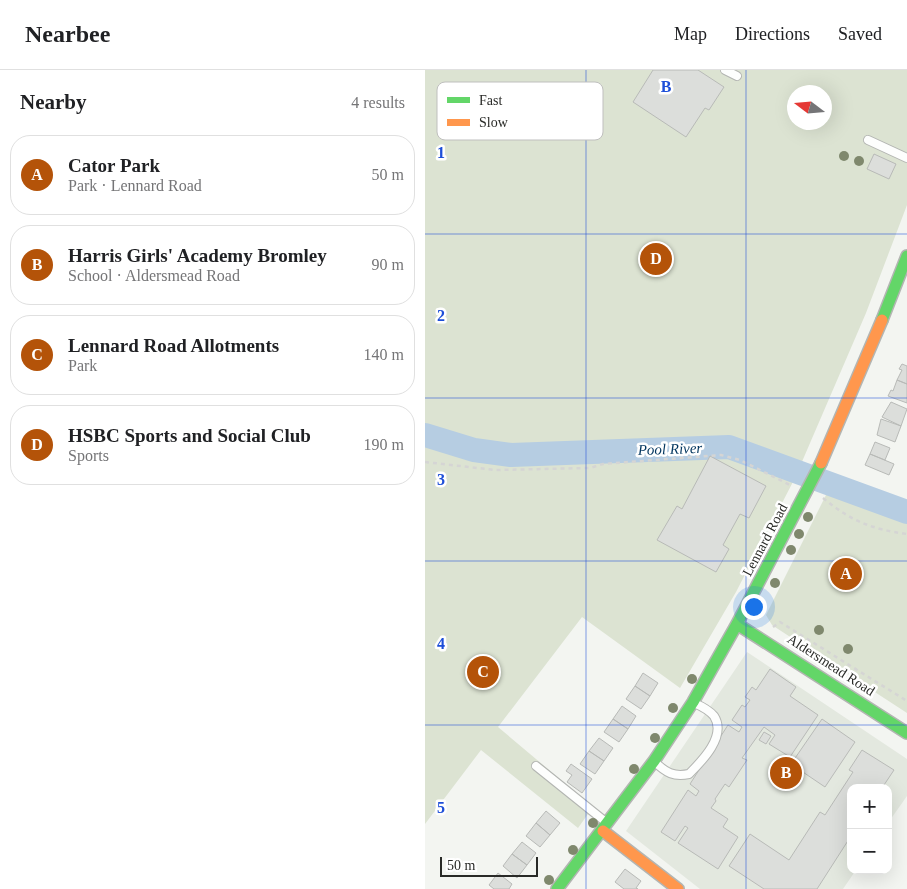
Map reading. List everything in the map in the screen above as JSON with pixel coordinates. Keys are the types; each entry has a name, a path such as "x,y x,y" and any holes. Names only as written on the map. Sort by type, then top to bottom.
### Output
{"street":[{"name":"Lennard Road","path":"557,889 606,828 653,761 693,702 737,624 809,490 871,348 907,256"},
{"name":"Aldersmead Road","path":"737,624 907,732"},
{"path":"606,828 678,889"}],"lane":[{"path":"725,70 737,76"},
{"path":"868,140 907,158"},
{"path":"653,761 665,771 677,776 689,774 715,742 718,728 714,717 693,702"},
{"path":"536,766 606,828"}],"path":[{"path":"425,462 495,470 590,468 603,464 721,455 741,460 792,485"},
{"path":"823,499 856,522 877,530 907,534"},
{"path":"770,629 779,622 907,701"}],"shaded area":[{"path":"747,652 907,759 907,796 892,817 892,784 847,784 847,874 853,874 843,889 700,889 626,831"}],"green space":[{"path":"425,70 907,70 907,205 866,313 801,464 717,439 587,446 518,446 475,441 425,424"},
{"path":"425,429 444,436 503,447 728,449 796,476 736,592 680,688 582,617 498,727 593,807 578,828 481,750 425,824"},
{"path":"834,479 907,508 907,713 772,625 766,615"}],"building":[{"path":"653,70 698,70 724,87 709,110 705,108 686,137 633,102"},
{"path":"874,154 896,164 889,179 867,169"},
{"path":"902,364 907,366 907,384 897,380 902,370 899,369"},
{"path":"897,380 907,384 907,403 888,396 891,390 893,391"},
{"path":"891,402 907,409 901,426 882,417"},
{"path":"881,419 901,426 895,442 877,435"},
{"path":"875,442 890,448 885,460 870,454"},
{"path":"870,454 894,464 889,475 865,465"},
{"path":"710,456 766,486 749,518 740,514 723,545 729,549 716,572 657,540 677,506 682,509"},
{"path":"770,669 796,687 790,696 818,715 790,757 769,744 775,735 764,727 742,758 747,760 729,787 725,784 715,799 716,801 711,808 728,819 723,827 738,837 718,869 678,843 688,828 685,826 675,841 661,832 688,790 696,796 699,791 690,784 728,725 739,732 742,727 732,720 742,705 745,707 750,700 745,697 752,687 756,690"},
{"path":"643,673 658,683 650,696 635,686"},
{"path":"635,686 650,696 641,709 626,699"},
{"path":"622,706 636,716 628,729 613,719"},
{"path":"613,719 628,729 619,742 604,732"},
{"path":"822,719 855,742 825,787 791,764"},
{"path":"764,732 771,736 766,744 759,740"},
{"path":"599,738 613,748 604,761 589,751"},
{"path":"862,750 894,770 885,784 847,784 847,842 817,889 764,889 729,866 750,834 789,860 820,812 825,815 853,772 849,770"},
{"path":"589,751 604,761 595,774 580,764"},
{"path":"571,764 592,779 582,793 567,782 572,775 566,771"},
{"path":"546,811 560,823 550,835 536,823"},
{"path":"536,823 550,835 540,847 526,836"},
{"path":"522,842 536,853 527,865 512,854"},
{"path":"512,854 527,865 517,878 503,866"},
{"path":"625,869 641,881 636,888 638,889 624,889 615,882"},
{"path":"498,873 512,884 509,889 494,889 489,885"}],"waterway":[{"name":"Pool River","path":"425,435 474,450 511,455 729,447 907,512"}],"traffic: fast":[{"path":"882,320 907,256"},
{"path":"557,889 654,761 693,702 737,624 821,463"},
{"path":"737,624 907,733"}],"traffic: slow":[{"path":"821,463 882,320"},
{"path":"603,831 678,889"}],"place":[{"name":"HSBC Sports and Social Club","path":"656,259"},
{"name":"Cator Park","path":"846,574"},
{"name":"Lennard Road Allotments","path":"483,672"},
{"name":"Harris Girls' Academy Bromley","path":"786,773"}]}
